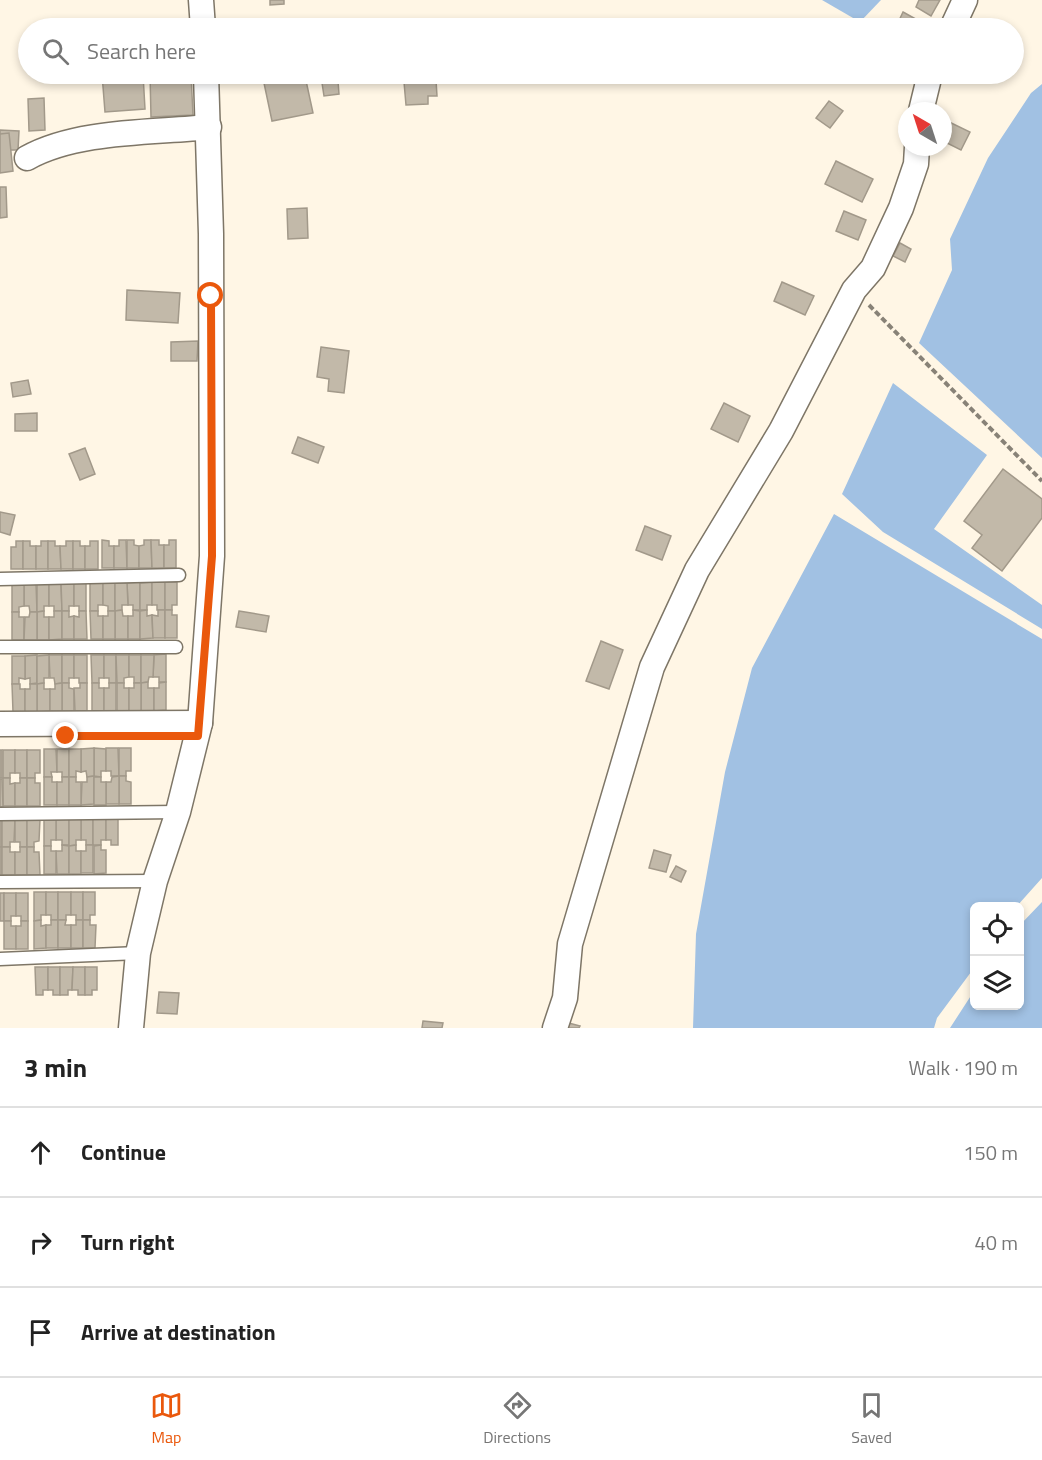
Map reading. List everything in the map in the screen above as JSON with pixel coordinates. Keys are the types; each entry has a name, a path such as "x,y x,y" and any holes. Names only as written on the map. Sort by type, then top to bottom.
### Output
{"street":[{"path":"201,0 202,18"},
{"path":"957,18 965,0"},
{"path":"131,1028 138,953 155,881 178,812 199,729 212,556 209,127 207,84"},
{"path":"923,102 928,84"},
{"path":"27,158 43,149 76,140 209,127"},
{"path":"555,1028 565,998 570,944 652,667 697,570 782,431 854,290 873,268 901,208 916,164 916,156"},
{"path":"0,724 199,729"},
{"path":"0,737 199,729"}],"lane":[{"path":"0,579 179,575"},
{"path":"0,647 176,647"},
{"path":"0,814 178,812"},
{"path":"0,882 155,881"},
{"path":"0,959 138,953"}],"path":[{"path":"854,290 1042,481"}],"water":[{"path":"822,0 881,0 864,18 853,18"},
{"path":"1042,84 1042,458 919,343 952,270 950,239 988,158 1031,93"},
{"path":"893,383 987,455 934,529 1042,605 1042,629 883,532 842,494"},
{"path":"834,514 1042,639 1042,878 1021,902 970,902 970,973 937,1018 934,1028 693,1028 696,934 725,772 752,668"},
{"path":"1042,902 1042,1028 950,1028 970,997 970,1010 1024,1010 1024,921"}],"building":[{"path":"270,0 284,0 284,4 270,5"},
{"path":"919,0 940,0 931,16 916,7"},
{"path":"903,12 914,18 900,18"},
{"path":"103,84 144,84 145,109 105,112"},
{"path":"150,84 191,84 193,115 151,117"},
{"path":"264,84 307,84 313,113 272,121"},
{"path":"322,84 338,84 339,94 324,96"},
{"path":"404,84 436,84 437,96 428,96 428,104 406,105"},
{"path":"44,98 45,130 29,131 28,99"},
{"path":"829,101 843,111 830,128 816,118"},
{"path":"952,123 970,132 961,150 952,146"},
{"path":"0,130 19,131 18,150 0,150"},
{"path":"9,133 13,171 0,173 0,134"},
{"path":"836,161 873,179 862,202 825,184"},
{"path":"0,187 6,187 7,217 0,218"},
{"path":"307,208 308,238 288,239 287,209"},
{"path":"844,211 866,220 858,240 836,231"},
{"path":"900,243 911,249 905,262 893,256"},
{"path":"782,282 814,296 805,315 774,301"},
{"path":"127,290 180,293 178,323 126,320"},
{"path":"198,341 197,361 171,361 171,342"},
{"path":"321,347 349,351 344,393 328,391 329,379 317,377"},
{"path":"28,380 31,394 13,397 11,383"},
{"path":"724,403 750,416 738,442 711,429"},
{"path":"37,413 37,431 15,431 15,414"},
{"path":"298,437 324,447 318,463 292,453"},
{"path":"85,448 95,474 80,480 69,454"},
{"path":"1003,469 1042,499 1042,518 1002,571 972,548 982,535 964,521"},
{"path":"0,512 15,515 10,535 0,532"},
{"path":"645,526 671,536 662,560 636,550"},
{"path":"102,540 109,541 109,546 114,546 114,568 102,568"},
{"path":"119,540 126,540 127,568 114,568 114,546 119,546"},
{"path":"127,540 134,540 134,545 139,546 139,568 127,568"},
{"path":"144,540 151,540 152,568 139,568 139,546 144,545"},
{"path":"151,540 159,540 159,545 164,545 164,568 152,568"},
{"path":"169,540 176,540 176,568 164,568 164,545 169,545"},
{"path":"16,541 23,541 23,569 11,569 11,547 16,547"},
{"path":"23,541 30,541 30,546 36,546 36,569 23,569"},
{"path":"41,541 48,541 48,569 36,569 36,546 41,546"},
{"path":"48,541 55,541 55,546 60,546 61,569 48,569"},
{"path":"66,541 73,541 73,569 61,569 60,546 66,546"},
{"path":"73,541 80,541 80,546 85,546 85,569 73,569"},
{"path":"90,541 98,541 98,569 85,569 85,546 90,546"},
{"path":"140,582 140,610 133,610 133,605 128,605 127,583"},
{"path":"152,582 152,605 147,605 147,610 140,610 140,583"},
{"path":"152,582 165,582 165,610 157,610 157,605 152,605"},
{"path":"165,582 177,582 177,605 172,605 172,610 165,610"},
{"path":"36,583 37,612 30,612 29,606 24,606 24,584"},
{"path":"37,583 49,584 49,606 44,606 44,611 37,612"},
{"path":"61,583 62,611 54,611 54,606 49,606 49,584"},
{"path":"61,583 74,583 74,606 69,606 69,611 62,611"},
{"path":"74,583 86,583 86,611 79,611 79,606 74,606"},
{"path":"90,583 103,583 103,605 98,605 98,611 90,611"},
{"path":"103,583 115,583 115,611 108,611 108,606 103,605"},
{"path":"115,583 127,583 128,605 122,605 122,610 115,611"},
{"path":"12,584 24,584 24,606 19,607 19,612 12,612"},
{"path":"122,610 123,616 128,616 128,639 115,639 115,611"},
{"path":"133,610 140,611 140,639 128,639 128,616 133,616"},
{"path":"147,610 147,616 152,615 153,638 140,639 140,611"},
{"path":"158,610 165,610 165,638 153,638 152,615 158,616"},
{"path":"165,610 172,610 172,615 177,615 177,638 165,638"},
{"path":"44,611 44,617 49,617 49,640 37,640 37,612"},
{"path":"54,611 62,611 62,639 49,640 49,617 54,617"},
{"path":"62,611 69,611 69,617 74,616 74,639 62,639"},
{"path":"79,611 86,611 87,639 74,639 74,616 79,617"},
{"path":"90,611 98,611 98,616 103,616 103,639 91,639"},
{"path":"108,611 115,611 115,639 103,639 103,616 108,616"},
{"path":"239,611 269,616 266,632 236,627"},
{"path":"12,612 19,612 19,617 24,617 24,640 12,640"},
{"path":"30,612 37,612 37,640 24,640 25,617 29,617"},
{"path":"601,641 623,650 609,689 586,681"},
{"path":"166,654 166,682 159,682 159,677 153,677 154,655"},
{"path":"37,655 37,683 30,684 30,678 25,679 25,656"},
{"path":"49,655 62,655 62,683 55,684 54,678 50,678"},
{"path":"49,655 49,678 44,678 44,683 37,684 37,656"},
{"path":"62,655 74,655 74,678 69,678 69,683 62,683"},
{"path":"74,655 87,655 87,683 79,683 79,678 74,678"},
{"path":"91,655 104,655 104,678 99,678 99,683 92,683"},
{"path":"104,655 116,655 116,683 109,683 109,678 104,678"},
{"path":"116,655 129,655 129,677 124,678 124,683 117,683"},
{"path":"129,655 141,655 141,683 134,683 134,677 129,677"},
{"path":"141,655 154,655 153,677 149,677 148,682 141,683"},
{"path":"12,656 25,656 25,679 19,678 19,684 12,684"},
{"path":"148,682 148,688 154,688 154,711 141,711 141,683"},
{"path":"166,682 166,710 154,711 154,688 159,688 159,683"},
{"path":"44,683 44,689 50,689 50,711 37,712 37,684"},
{"path":"62,683 69,683 69,688 74,689 74,711 62,711"},
{"path":"62,683 62,711 50,711 50,689 55,689 55,684"},
{"path":"80,683 87,683 87,711 75,711 74,688 80,688"},
{"path":"92,683 99,683 99,688 104,688 104,711 92,711"},
{"path":"109,683 116,683 116,711 104,711 104,688 109,688"},
{"path":"117,683 124,683 124,688 129,688 129,711 117,711"},
{"path":"134,683 141,683 141,711 129,711 129,688 134,688"},
{"path":"12,684 20,684 20,689 25,689 25,712 13,712"},
{"path":"30,684 37,684 37,712 25,712 25,689 30,689"},
{"path":"94,748 106,749 106,771 101,771 101,777 94,776"},
{"path":"94,748 94,776 87,777 86,771 81,772 81,749"},
{"path":"106,748 118,748 119,776 111,776 111,771 106,771"},
{"path":"119,748 131,748 131,771 126,771 126,776 119,776"},
{"path":"44,749 56,749 57,772 51,772 52,777 44,777"},
{"path":"57,749 69,749 69,777 62,777 62,772 57,772"},
{"path":"69,749 81,749 81,772 76,771 76,777 69,777"},
{"path":"0,750 2,750 2,778 0,778"},
{"path":"3,750 15,750 15,773 10,773 10,778 3,778"},
{"path":"15,750 27,750 27,778 20,778 20,773 15,773"},
{"path":"27,750 40,750 40,773 35,773 35,778 27,778"},
{"path":"94,776 94,804 81,805 82,782 87,782 87,777"},
{"path":"119,776 126,776 126,781 131,782 131,804 119,804"},
{"path":"119,776 119,804 106,804 106,782 111,782 112,777"},
{"path":"44,777 52,777 52,782 57,782 57,805 44,805"},
{"path":"62,777 69,777 69,805 57,805 57,782 62,782"},
{"path":"69,777 76,777 76,782 81,782 81,805 69,805"},
{"path":"94,777 101,777 101,782 106,782 106,805 94,805"},
{"path":"3,778 10,778 10,784 15,783 15,806 3,806"},
{"path":"20,778 27,778 27,806 15,806 15,783 20,783"},
{"path":"27,778 35,778 35,783 40,783 40,806 27,806"},
{"path":"0,779 2,779 3,807 0,807"},
{"path":"69,817 69,845 62,845 62,840 56,840 56,818"},
{"path":"81,817 93,817 93,845 86,845 86,840 81,840"},
{"path":"93,817 106,817 106,840 101,840 101,845 93,845"},
{"path":"106,817 118,817 118,845 111,845 111,840 106,840"},
{"path":"44,818 56,818 56,840 51,840 51,846 44,846"},
{"path":"69,818 81,818 81,840 76,840 76,845 69,846"},
{"path":"0,819 2,819 2,847 0,847"},
{"path":"2,819 15,819 14,842 10,842 10,847 2,847"},
{"path":"15,819 27,819 27,847 20,847 20,842 15,842"},
{"path":"27,819 40,819 39,841 34,842 34,847 27,847"},
{"path":"62,845 69,846 69,874 57,874 56,851 62,851"},
{"path":"76,845 76,851 81,851 81,874 69,874 69,846"},
{"path":"86,845 93,845 93,873 81,873 81,851 86,851"},
{"path":"101,845 101,850 106,850 106,873 94,874 94,846"},
{"path":"44,846 51,846 51,851 56,851 56,874 44,874"},
{"path":"0,847 2,847 2,875 0,875"},
{"path":"2,847 10,847 10,852 15,852 15,875 2,875"},
{"path":"20,847 27,847 27,875 15,875 15,852 20,852"},
{"path":"27,847 34,847 34,852 39,852 40,875 27,875"},
{"path":"654,850 671,855 666,872 649,868"},
{"path":"676,866 686,871 681,882 670,877"},
{"path":"34,892 46,892 46,915 41,915 41,920 34,921"},
{"path":"46,892 58,892 58,920 51,920 51,915 46,915"},
{"path":"58,892 71,892 71,915 66,915 66,920 58,920"},
{"path":"71,892 83,892 83,920 76,920 76,915 71,915"},
{"path":"83,892 95,892 95,915 90,915 90,920 83,920"},
{"path":"0,893 4,893 4,921 0,921"},
{"path":"4,893 16,893 16,916 11,916 11,921 4,921"},
{"path":"16,893 28,893 28,921 21,921 21,916 16,916"},
{"path":"41,920 41,926 46,925 46,948 34,949 34,921"},
{"path":"51,920 58,920 58,948 46,948 46,925 51,925"},
{"path":"58,920 66,920 65,925 71,925 71,948 58,948"},
{"path":"76,920 83,920 83,948 71,948 71,925 76,925"},
{"path":"83,920 90,920 90,925 96,925 95,948 83,948"},
{"path":"4,921 11,921 11,926 16,926 16,949 4,949"},
{"path":"21,921 28,921 28,949 16,949 16,926 21,926"},
{"path":"35,967 48,967 48,990 43,990 43,995 36,995"},
{"path":"48,967 60,967 60,995 53,995 53,990 48,990"},
{"path":"60,967 73,967 72,990 68,990 68,995 60,995"},
{"path":"73,967 85,967 85,995 78,995 78,990 72,990"},
{"path":"85,967 97,967 97,990 92,990 92,995 85,995"},
{"path":"159,992 179,993 177,1014 157,1013"},
{"path":"423,1021 443,1023 442,1028 422,1028"},
{"path":"565,1022 580,1026 579,1028 564,1028"}],"route":[{"path":"66,736 198,736 212,556 211,296"}]}
